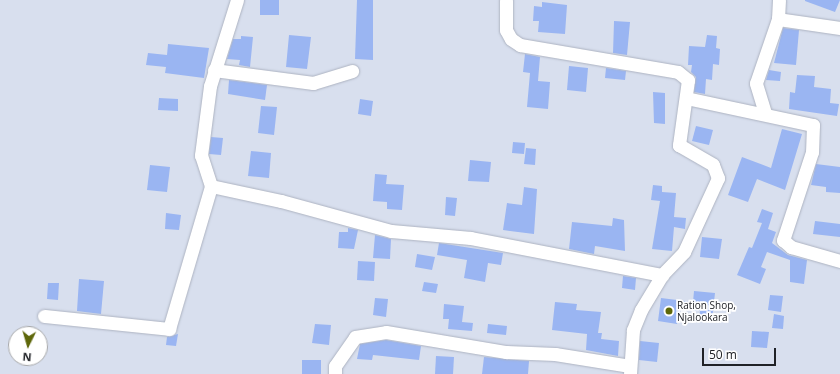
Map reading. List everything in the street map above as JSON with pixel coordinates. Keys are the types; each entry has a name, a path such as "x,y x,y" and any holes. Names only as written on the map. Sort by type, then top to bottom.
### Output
{"street":[{"path":"44,316 169,329 211,186 201,155 214,70 237,0"},
{"path":"335,374 335,366 355,337 386,332 506,352 544,353 630,370 633,330 649,294 662,275 684,252 718,178 713,165 679,145 688,80 678,72 515,43 506,30 506,0"},
{"path":"765,113 756,83 778,19 779,0"},
{"path":"778,19 840,28"},
{"path":"214,70 313,83 352,71"},
{"path":"686,98 808,122 815,130 804,182 783,240 791,247 840,261"},
{"path":"211,186 281,201 391,231 471,238 662,275"}],"building":[{"path":"260,0 279,0 279,15 260,15"},
{"path":"357,0 373,0 373,60 355,59"},
{"path":"805,0 840,0 835,12 805,1"},
{"path":"542,2 567,5 565,34 538,32 539,21 533,21 534,6 542,7"},
{"path":"614,21 630,22 627,55 613,53"},
{"path":"783,28 799,30 796,65 774,63"},
{"path":"289,35 311,37 307,69 286,67"},
{"path":"707,35 717,36 716,48 720,49 719,65 713,64 712,80 706,79 705,94 694,92 696,77 691,72 692,65 688,65 689,46 705,47"},
{"path":"241,36 253,37 250,67 239,65 240,60 227,59 233,39 241,39"},
{"path":"168,44 209,48 204,78 165,73 166,67 146,65 148,53 167,55"},
{"path":"525,54 540,57 538,81 550,82 548,109 527,107 530,73 523,72"},
{"path":"569,66 588,68 586,92 567,90"},
{"path":"606,68 626,71 625,80 605,78"},
{"path":"769,70 781,72 780,81 766,80"},
{"path":"797,75 815,76 814,87 831,89 830,103 839,104 837,116 789,109 790,92 795,93"},
{"path":"229,80 267,85 265,100 228,94"},
{"path":"653,92 665,93 665,124 654,123"},
{"path":"159,98 178,99 178,111 158,110"},
{"path":"360,99 373,101 371,116 358,114"},
{"path":"261,106 277,107 274,135 258,133"},
{"path":"696,126 713,130 709,145 692,141"},
{"path":"782,129 802,134 785,190 757,179 748,202 728,195 742,157 771,168"},
{"path":"211,137 223,138 221,155 209,154"},
{"path":"513,142 525,143 524,154 512,153"},
{"path":"526,148 536,149 535,165 524,164"},
{"path":"251,151 271,153 269,178 248,176"},
{"path":"470,160 491,162 489,182 468,181"},
{"path":"816,164 840,167 840,193 826,192 826,187 811,185"},
{"path":"150,165 170,167 167,192 147,190"},
{"path":"375,174 387,175 386,184 404,185 402,210 387,209 387,202 373,201"},
{"path":"653,185 662,186 662,192 676,193 674,217 686,218 685,229 674,227 672,251 652,249 660,201 651,200"},
{"path":"524,187 537,189 534,234 503,230 507,203 522,205"},
{"path":"446,197 457,198 455,216 445,215"},
{"path":"762,209 773,213 768,229 776,232 772,243 788,255 807,260 804,284 790,282 790,260 767,252 761,267 766,269 760,284 737,275 749,247 752,248 762,223 757,222"},
{"path":"166,213 181,215 179,230 165,229"},
{"path":"613,218 624,220 625,251 595,246 594,254 569,249 572,222 612,226"},
{"path":"815,221 840,224 840,237 813,234"},
{"path":"348,228 358,230 354,249 338,248 339,232 348,232"},
{"path":"375,235 391,239 390,259 373,258"},
{"path":"702,237 722,239 719,259 700,257"},
{"path":"439,243 503,253 501,265 488,263 485,282 464,278 467,260 437,255"},
{"path":"417,254 435,257 432,270 415,267"},
{"path":"358,261 375,262 374,281 357,280"},
{"path":"623,276 636,278 635,290 622,288"},
{"path":"79,279 104,281 101,314 77,311"},
{"path":"424,282 438,284 436,293 422,291"},
{"path":"48,283 59,283 58,300 47,299"},
{"path":"694,291 715,293 712,320 699,319 700,311 679,309 677,324 658,321 661,298 693,302"},
{"path":"770,295 783,296 781,312 768,310"},
{"path":"375,298 388,299 386,317 373,315"},
{"path":"555,302 577,304 576,310 601,312 598,333 602,333 601,339 619,341 618,356 586,350 587,334 552,330"},
{"path":"444,304 464,306 462,322 473,323 472,331 448,329 449,319 443,319"},
{"path":"774,314 784,316 783,329 772,328"},
{"path":"315,324 331,325 329,345 312,343"},
{"path":"488,324 507,326 506,335 487,333"},
{"path":"752,331 769,332 767,348 751,347"},
{"path":"178,334 176,346 166,345 167,337"},
{"path":"386,340 421,346 419,360 373,355 372,360 357,359 360,344"},
{"path":"640,341 659,343 657,362 639,360"},
{"path":"436,356 454,357 453,374 435,374"},
{"path":"484,357 529,361 528,374 482,374"},
{"path":"302,360 321,360 321,374 302,374"}],"place":[{"name":"Ration Shop, Njalookara","path":"669,311"}]}
